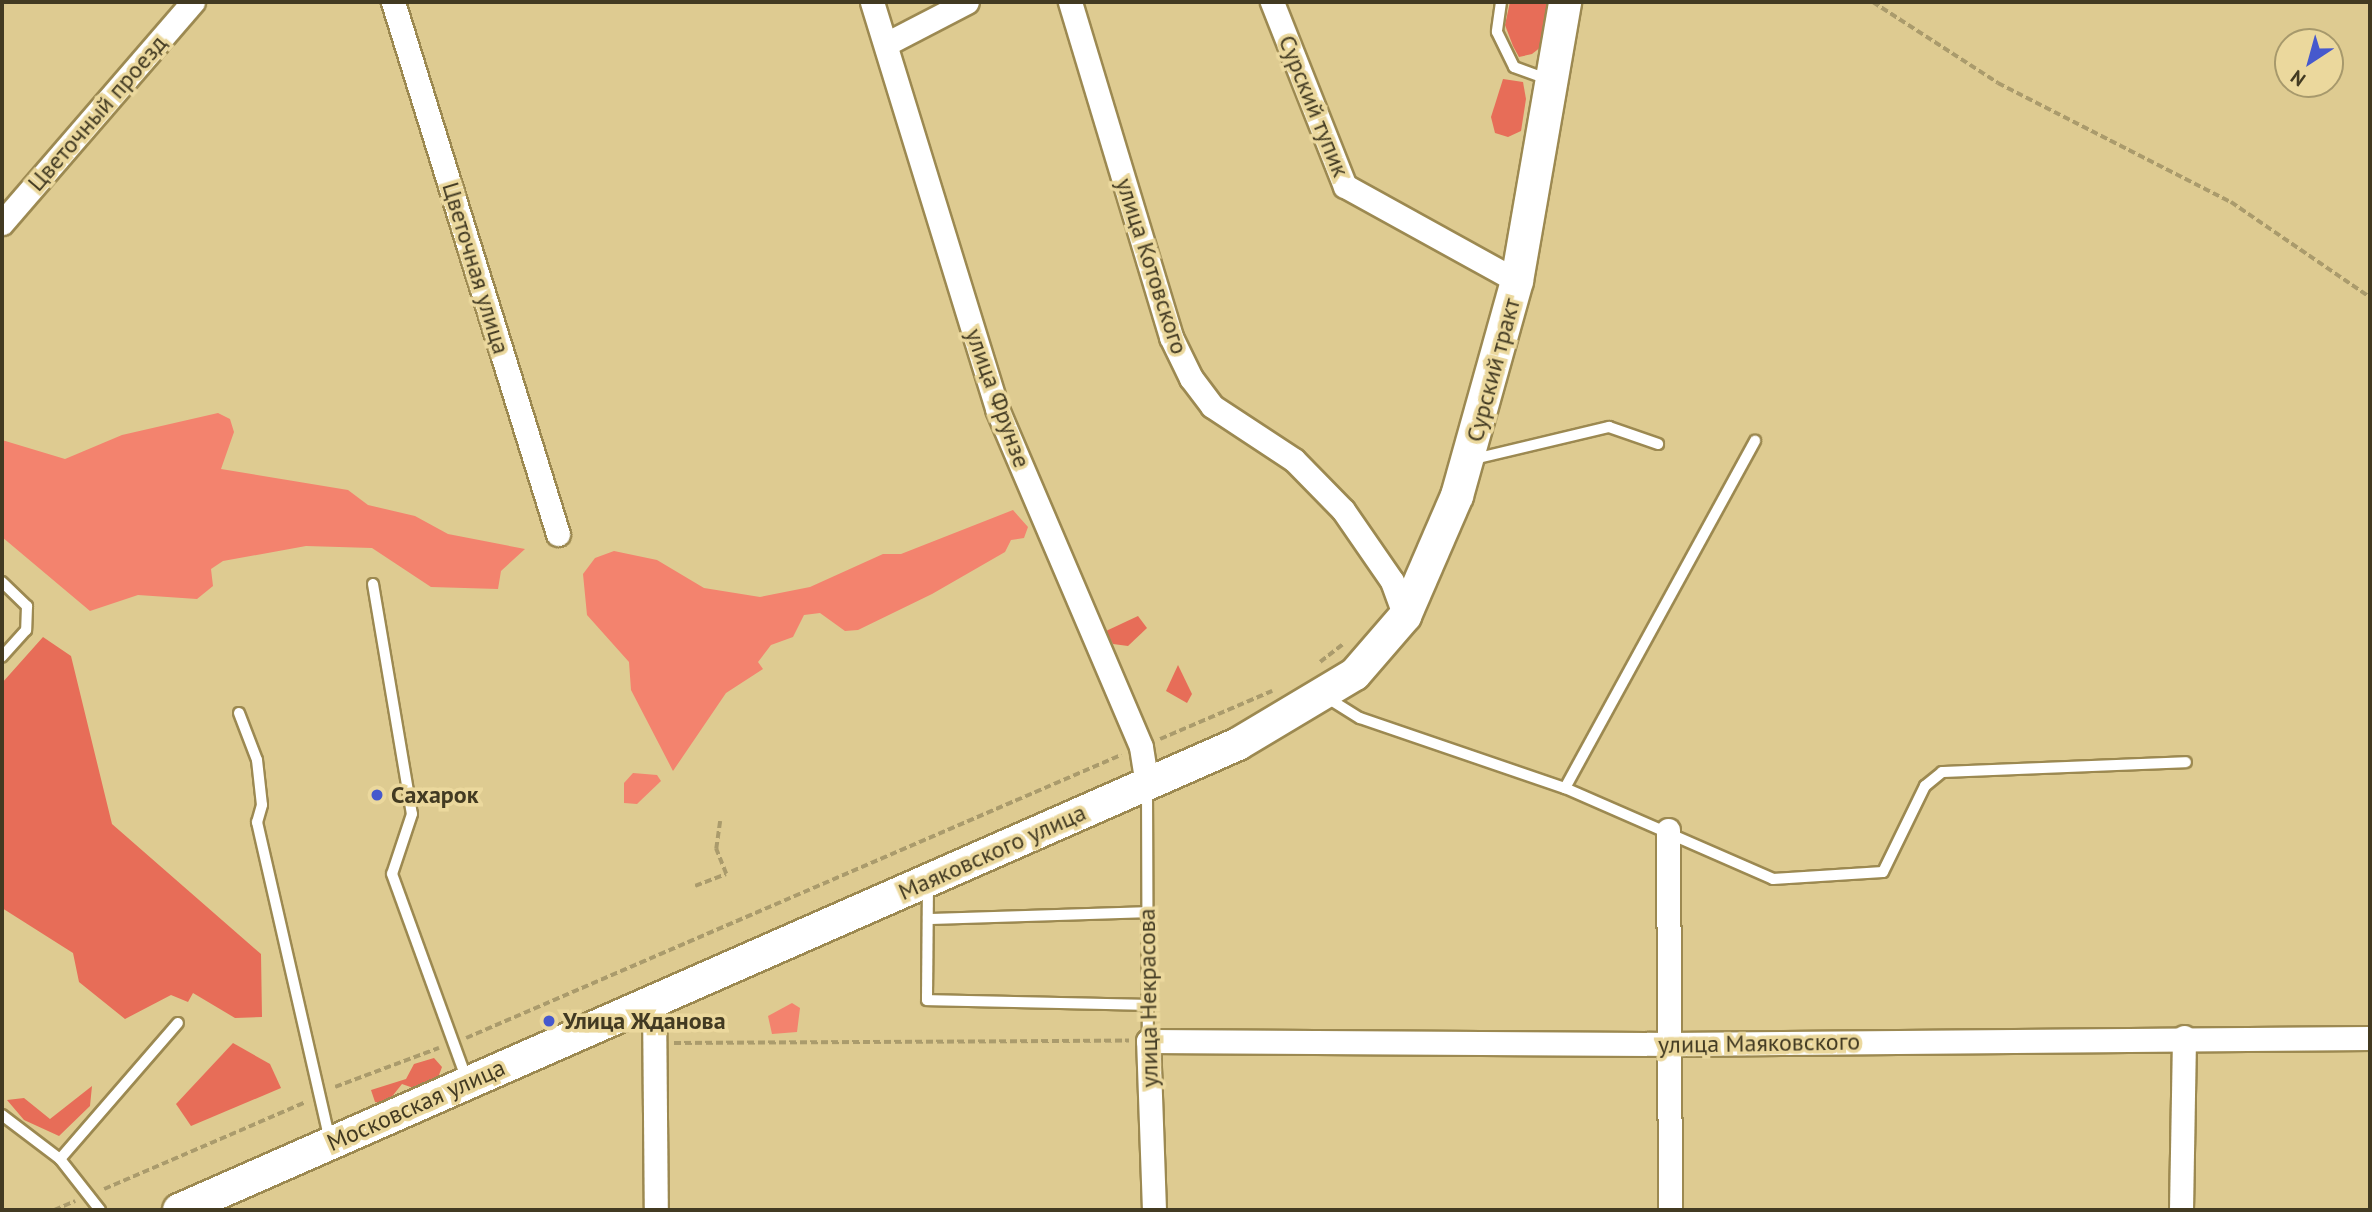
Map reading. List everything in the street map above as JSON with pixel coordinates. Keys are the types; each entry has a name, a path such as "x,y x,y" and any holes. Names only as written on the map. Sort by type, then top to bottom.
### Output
{"street":[{"name":"Цветочный проезд","path":"2,223 193,2"},
{"name":"Цветочная улица","path":"393,2 558,534"},
{"name":"улица Фрунзе","path":"872,2 998,409 1141,747 1147,785"},
{"path":"886,44 967,2"},
{"name":"улица Котовского","path":"1070,2 1171,337 1191,378 1213,406 1294,460 1342,510 1392,581 1405,616"},
{"name":"Сурский тупик","path":"1272,2 1345,186 1517,281"},
{"name":"Сурский тракт","path":"1326,697 1405,616 1468,460 1517,281 1565,2"},
{"name":"Маяковского улица","path":"654,1000 1147,785 1326,697"},
{"path":"1668,830 1667,1044 1670,1210"},
{"path":"654,1000 656,1210"},
{"name":"Московская улица","path":"179,1210 654,1000"},
{"path":"2181,1210 2184,1037"},
{"name":"улица Маяковского","path":"1148,1041 1667,1044 2184,1037 2370,1038"},
{"name":"улица Некрасова","path":"1148,1041 1154,1210"}],"lane":[{"path":"1501,2 1497,32 1514,67 1552,81"},
{"path":"1468,460 1609,427 1658,444"},
{"path":"1565,788 1755,441"},
{"path":"2,582 27,606 26,629 2,657"},
{"path":"373,584 412,814 392,874 468,1083"},
{"path":"1326,697 1360,718 1565,788 1668,830 1773,878 1882,872 1924,786 1942,772 2186,762"},
{"path":"239,713 257,760 262,805 257,822 324,1091 331,1143"},
{"name":"улица Некрасова","path":"1147,785 1148,1041"},
{"path":"928,881 927,1000 1147,1005"},
{"path":"928,919 1147,912"},
{"path":"60,1159 178,1023"},
{"path":"2,1115 60,1159 92,1194 100,1210"}],"path":[{"path":"1873,2 1998,83 2231,202 2370,297"},
{"path":"1317,665 1356,635"},
{"path":"54,1210 324,1091 453,1043 1286,685"},
{"path":"695,886 726,874 716,849 720,821"},
{"path":"654,1043 1148,1041"}],"shaded area":[{"path":"1510,2 1546,2 1546,43 1532,54 1519,57 1513,46 1505,25"},
{"path":"1503,79 1523,82 1526,99 1521,131 1508,137 1495,133 1491,117"},
{"path":"218,413 230,419 234,432 221,469 348,490 368,505 415,516 448,534 525,549 501,571 498,589 431,587 372,548 306,546 223,561 211,569 213,586 197,599 138,595 90,611 2,537 2,440 65,459 122,435"},
{"path":"1013,510 1028,527 1024,538 1011,540 1005,552 932,594 858,630 845,631 820,613 804,615 793,637 771,645 758,662 763,669 726,693 673,771 631,690 629,662 587,615 583,574 595,558 614,551 657,560 704,588 760,597 810,587 883,554 901,554"},
{"path":"1138,616 1147,628 1128,646 1113,644 1106,631"},
{"path":"43,637 71,656 112,824 261,954 262,1017 235,1018 193,993 188,1002 171,995 125,1019 79,982 73,953 2,908 2,683"},
{"path":"1178,665 1192,694 1187,703 1166,691"},
{"path":"633,773 657,775 661,781 637,804 624,803 624,783"},
{"path":"792,1003 800,1008 797,1032 772,1034 768,1016"},
{"path":"233,1043 270,1064 281,1088 191,1126 176,1104"},
{"path":"434,1058 442,1067 436,1083 419,1090 402,1084 386,1104 375,1102 371,1090 406,1079 414,1064"},
{"path":"92,1086 90,1106 59,1136 24,1120 7,1100 24,1098 50,1119"}],"place":[{"name":"Сахарок","path":"377,795"},
{"name":"Улица Жданова","path":"549,1021"}]}
